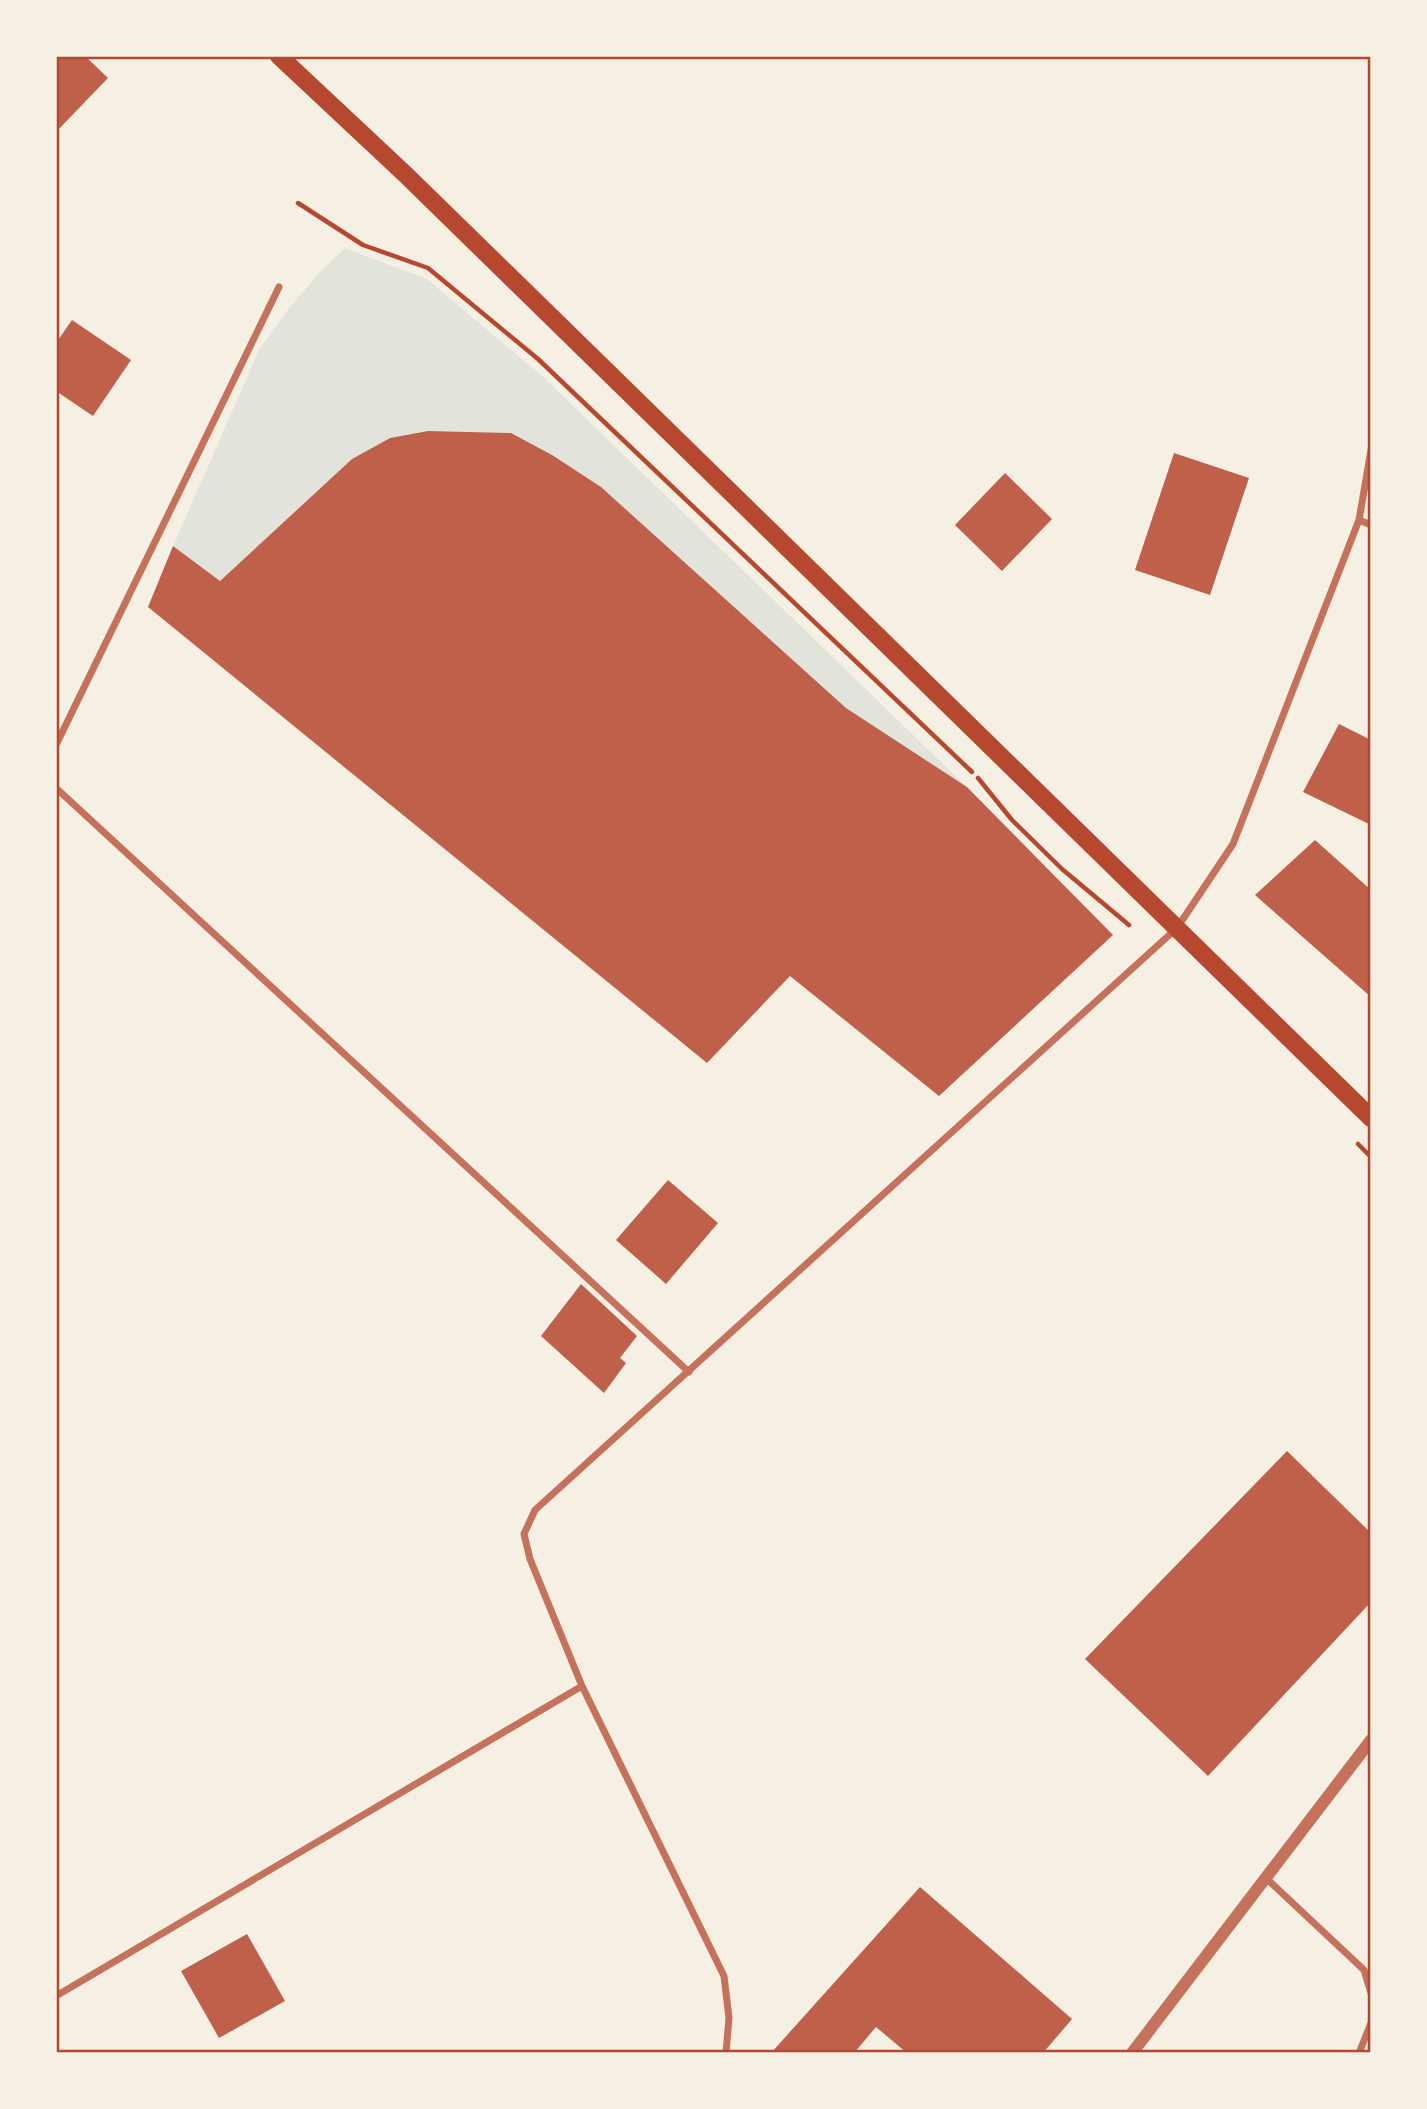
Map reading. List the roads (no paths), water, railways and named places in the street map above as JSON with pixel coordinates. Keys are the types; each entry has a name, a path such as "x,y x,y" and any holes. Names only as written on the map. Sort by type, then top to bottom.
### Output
{"main road":[{"path":"279,56 406,175 1371,1118"}],"street":[{"path":"56,745 279,287"},
{"path":"726,2053 729,2018 724,1976 582,1686 530,1559 524,1534 535,1510 1177,929 1233,844 1359,520 1371,450"},
{"path":"1359,520 1371,525"},
{"path":"56,788 689,1372"},
{"path":"56,1996 582,1686"},
{"path":"1132,2053 1371,1740"},
{"path":"1266,1878 1364,1970 1371,1993"},
{"path":"1359,2053 1371,2023"}]}
